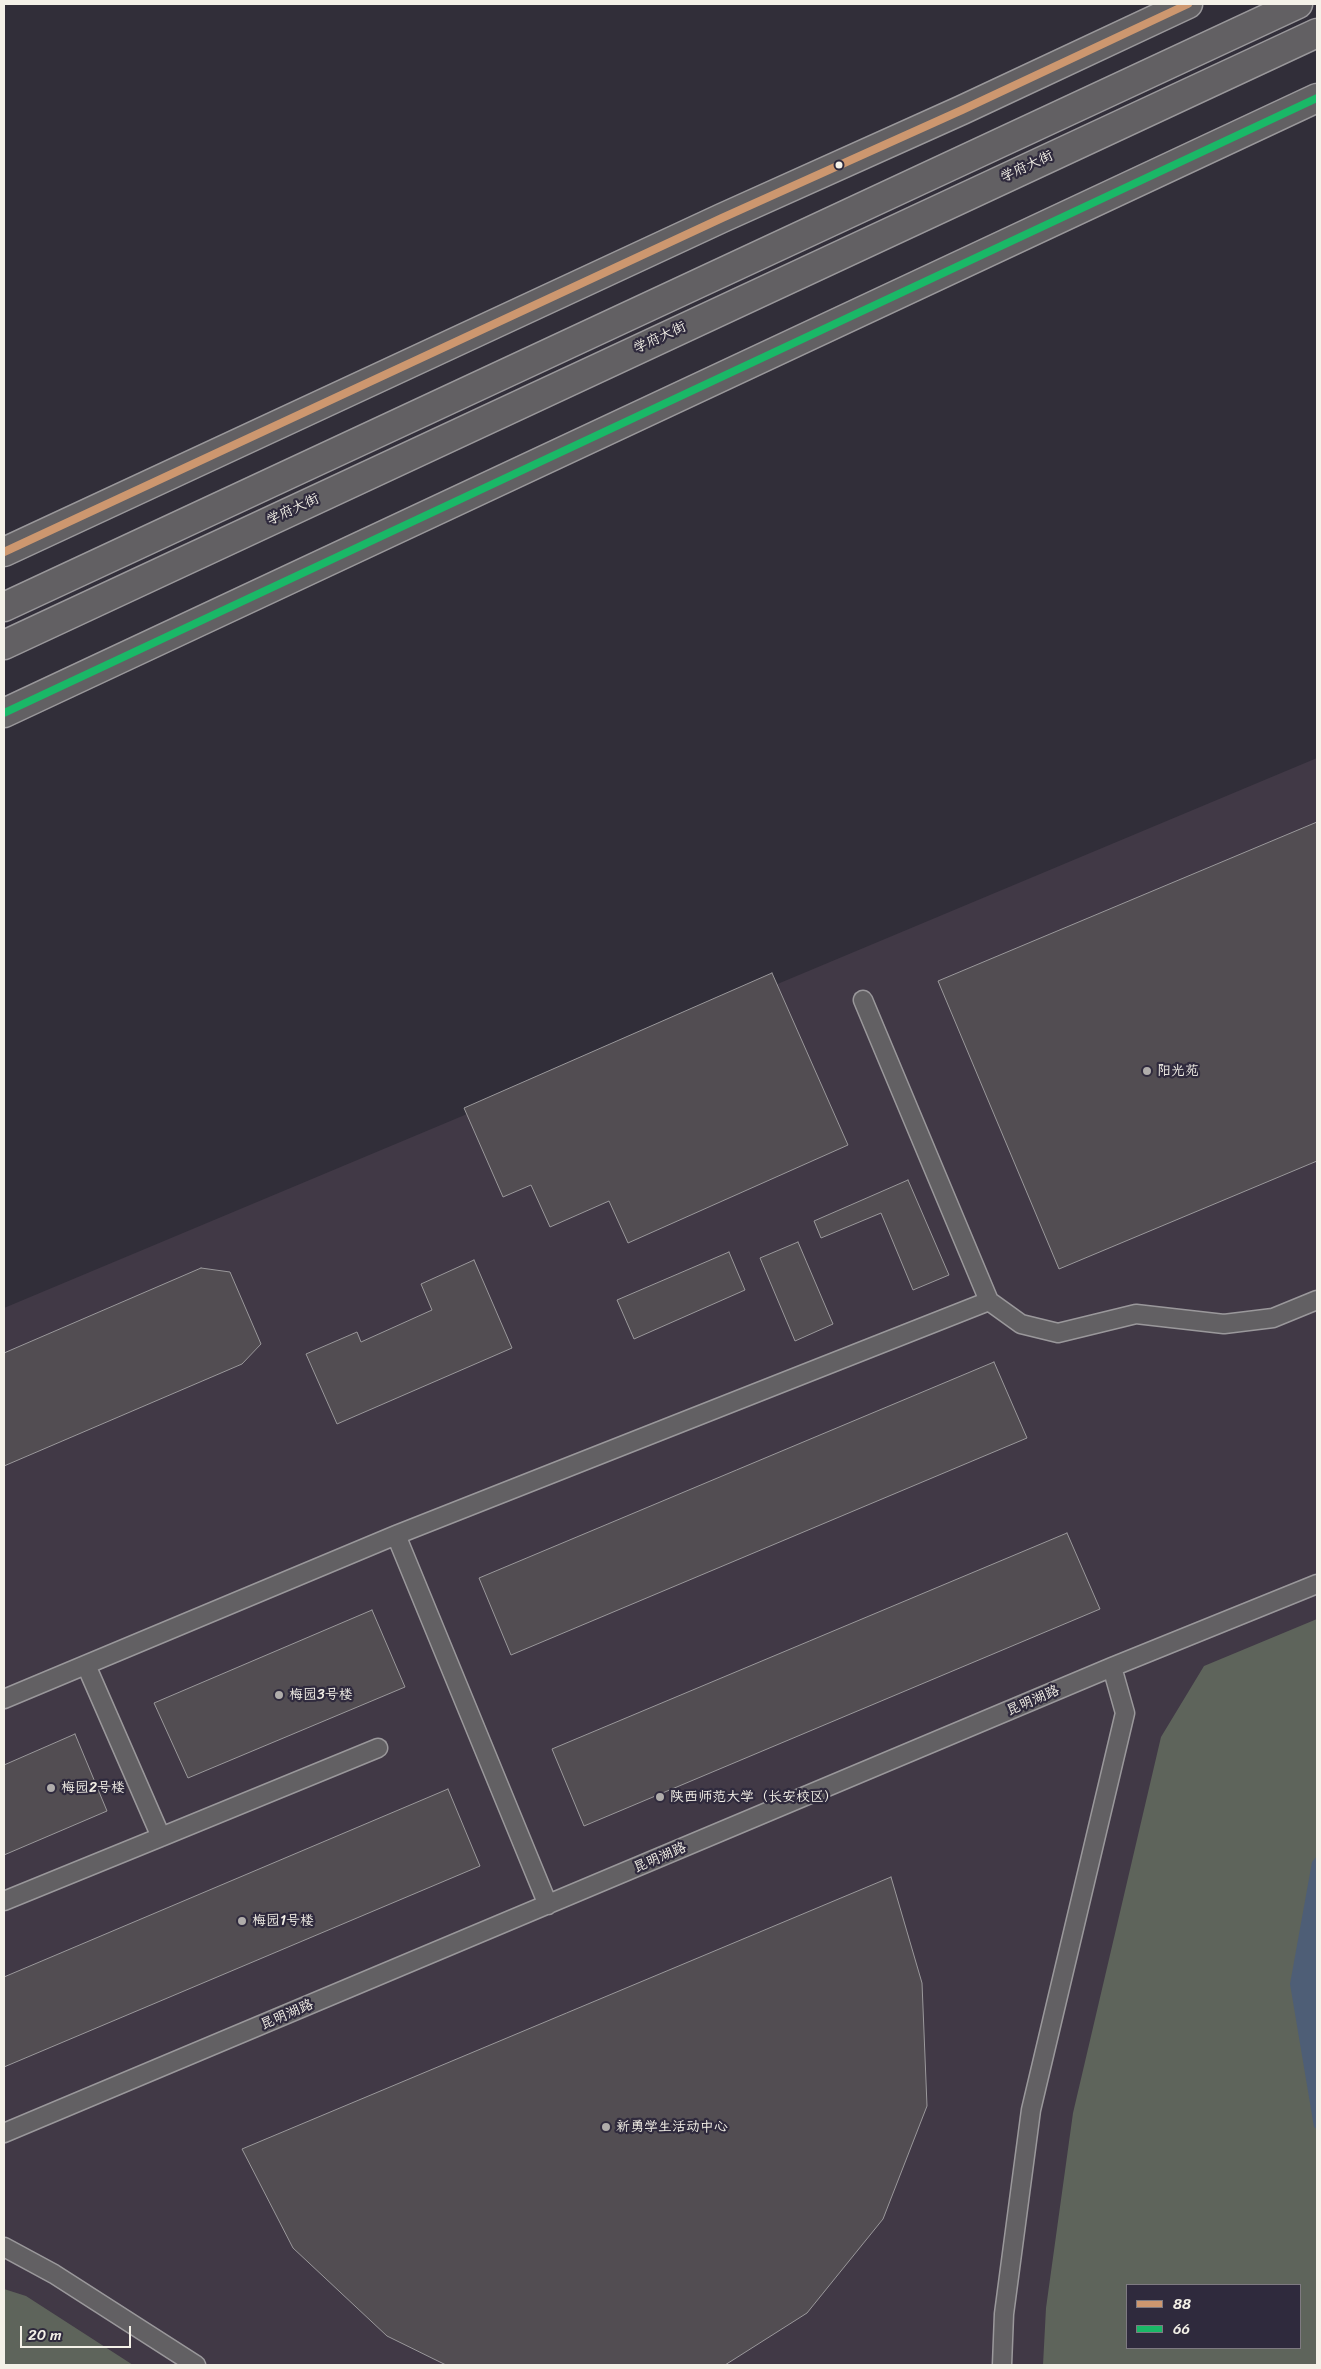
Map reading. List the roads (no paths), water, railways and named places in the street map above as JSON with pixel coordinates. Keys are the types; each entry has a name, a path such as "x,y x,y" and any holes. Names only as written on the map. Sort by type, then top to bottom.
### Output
{"main road":[{"path":"4,552 712,222 962,110 1188,4"},
{"path":"4,607 1298,4"},
{"name":"学府大街","path":"4,645 1317,33"},
{"path":"4,713 1317,98"}],"lane":[{"path":"863,1000 989,1301 1021,1324 1058,1333 1136,1314 1224,1324 1273,1318 1317,1300"},
{"path":"4,1699 396,1535 989,1301"},
{"path":"396,1535 548,1905"},
{"name":"昆明湖路","path":"4,2133 1112,1668 1317,1584"},
{"path":"86,1664 161,1837"},
{"path":"1002,2365 1004,2314 1031,2110 1125,1713 1112,1668"},
{"path":"4,1902 378,1748"},
{"path":"4,2247 54,2274 196,2365"}],"water":[{"path":"1317,1856 1317,2129 1314,2127 1290,1984 1312,1862"}],"place":[{"name":"阳光苑","path":"1147,1071"},
{"name":"梅园3号楼","path":"279,1695"},
{"name":"梅园2号楼","path":"51,1788"},
{"name":"陕西师范大学（长安校区）","path":"660,1797"},
{"name":"梅园1号楼","path":"242,1921"},
{"name":"新勇学生活动中心","path":"606,2127"}]}
